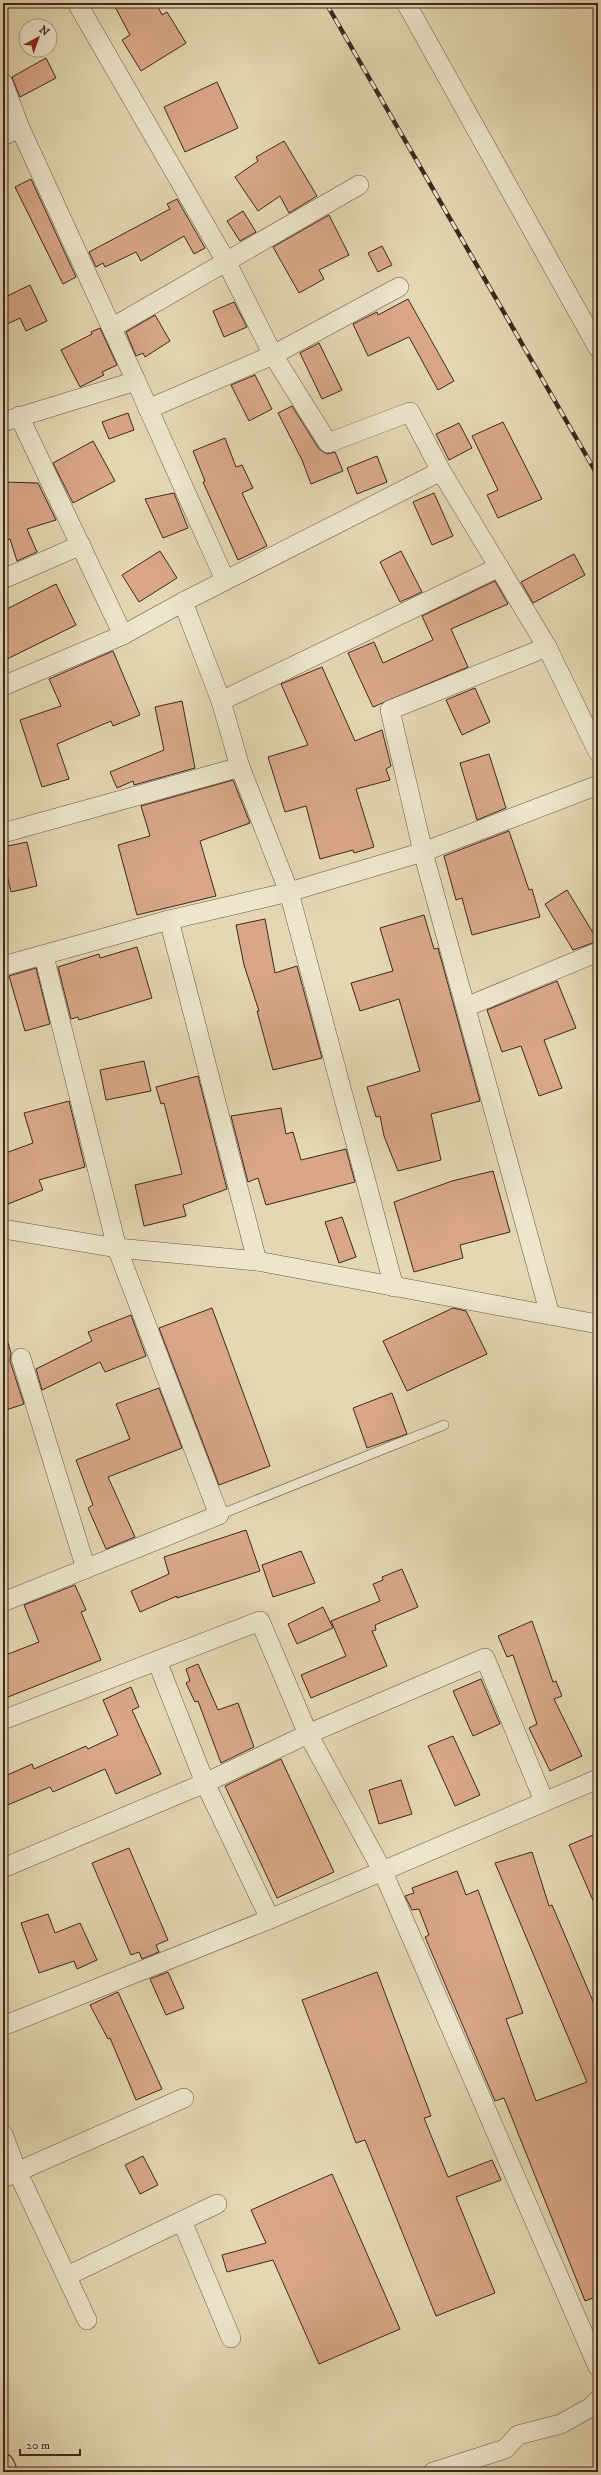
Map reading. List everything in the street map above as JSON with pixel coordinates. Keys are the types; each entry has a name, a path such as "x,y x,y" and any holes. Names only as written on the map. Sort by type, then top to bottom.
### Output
{"highway":[{"path":"3,2466 6,2472"}],"street":[{"path":"77,3 227,263 273,355 328,443 410,412 440,471 547,647 598,752"},
{"path":"406,3 598,348"},
{"path":"3,83 20,128 113,327 225,580"},
{"path":"3,136 20,128"},
{"path":"113,327 227,263 359,185"},
{"path":"148,409 273,355 399,288"},
{"path":"123,635 81,545 11,419 136,381"},
{"path":"3,686 123,635 225,580 440,471"},
{"path":"3,579 81,545"},
{"path":"221,701 499,567"},
{"path":"183,602 221,701 240,767 289,892 394,1287"},
{"path":"547,647 390,710 423,852 550,1315"},
{"path":"3,833 240,767"},
{"path":"3,966 44,956 169,920 289,892 423,852 598,785"},
{"path":"169,920 258,1260"},
{"path":"466,1007 598,952"},
{"path":"3,1602 219,1515 117,1248 44,956"},
{"path":"3,1229 117,1248 258,1260 394,1287 598,1324"},
{"path":"21,1358 86,1569"},
{"path":"3,1720 157,1662 260,1621 308,1734 383,1872 598,2367"},
{"path":"3,1868 205,1783 308,1734 485,1658 544,1801"},
{"path":"157,1662 205,1783 270,1919"},
{"path":"3,2026 270,1919 598,1779"},
{"path":"10,2175 184,2098"},
{"path":"3,2134 10,2175 67,2276 87,2320"},
{"path":"67,2276 217,2204"},
{"path":"182,2221 231,2338"},
{"path":"433,2472 505,2449 518,2435 561,2424 591,2408 598,2400"}],"lane":[{"path":"219,1515 444,1426"}],"building":[{"path":"113,3 156,3 162,15 167,12 186,43 141,71 122,40 130,35"},
{"path":"46,58 56,78 20,97 12,77"},
{"path":"217,82 238,128 185,152 164,107"},
{"path":"284,141 317,196 289,213 280,196 258,211 235,177 258,161 256,157"},
{"path":"31,179 76,277 63,284 15,187"},
{"path":"177,199 205,248 194,254 184,236 141,261 136,252 105,267 103,263 96,267 89,252 170,209 167,204"},
{"path":"243,211 256,232 240,241 227,221"},
{"path":"329,215 349,255 319,270 324,279 299,293 273,247"},
{"path":"382,246 392,265 378,272 368,253"},
{"path":"30,285 47,321 26,331 20,318 3,326 3,298"},
{"path":"408,299 454,381 438,390 409,337 368,356 353,324 377,312 378,315"},
{"path":"234,302 247,327 224,337 213,311"},
{"path":"155,315 170,341 145,357 143,353 136,356 126,332"},
{"path":"100,328 117,365 102,372 104,375 80,387 61,350 92,334 91,332"},
{"path":"319,343 342,390 322,399 300,353"},
{"path":"255,375 272,409 249,421 231,385"},
{"path":"292,406 319,449 327,454 335,452 343,471 311,484 302,460 278,413"},
{"path":"128,413 134,430 109,439 102,422"},
{"path":"503,422 542,499 498,518 487,495 498,490 472,436"},
{"path":"459,423 472,448 449,460 436,434"},
{"path":"225,438 236,467 242,465 253,488 242,493 267,546 238,560 203,482 205,481 193,451"},
{"path":"93,441 115,481 73,503 53,463"},
{"path":"377,456 387,482 357,494 347,468"},
{"path":"3,482 38,483 56,520 27,529 37,552 17,561 10,539 3,542"},
{"path":"174,493 188,528 163,538 145,499"},
{"path":"434,493 453,536 432,545 413,502"},
{"path":"160,551 177,578 139,602 122,575"},
{"path":"401,551 422,592 400,602 380,562"},
{"path":"574,554 585,575 533,603 521,582"},
{"path":"495,581 508,604 451,629 468,667 373,707 348,653 374,642 383,663 433,640 422,616"},
{"path":"56,584 76,625 3,661 3,611"},
{"path":"113,651 140,715 113,726 111,721 57,744 69,779 42,787 20,720 61,706 49,679"},
{"path":"322,667 355,741 382,730 391,766 386,769 390,780 356,789 374,847 354,853 353,850 320,859 306,806 285,812 268,757 308,745 281,684"},
{"path":"475,688 490,722 462,735 446,700"},
{"path":"182,701 195,768 134,785 133,781 117,788 110,772 164,750 155,707"},
{"path":"489,754 506,808 477,820 460,763"},
{"path":"233,780 250,823 200,841 216,896 137,915 118,845 150,836 141,806"},
{"path":"509,831 529,890 532,889 540,917 472,935 462,898 456,900 444,856"},
{"path":"27,842 37,886 11,892 3,857 3,847"},
{"path":"567,890 598,941 573,950 545,904"},
{"path":"424,915 434,949 438,948 480,1101 431,1114 441,1160 398,1171 384,1136 380,1116 376,1117 367,1087 420,1071 399,999 360,1011 351,983 393,971 380,928"},
{"path":"265,919 275,973 297,966 322,1058 273,1070 257,1011 259,1011 244,965 236,925"},
{"path":"137,947 152,998 79,1020 78,1017 71,1019 58,967 99,954 100,958"},
{"path":"36,968 50,1024 25,1031 9,976"},
{"path":"557,981 576,1028 544,1040 562,1088 539,1096 521,1046 502,1052 487,1010"},
{"path":"144,1061 151,1091 106,1100 100,1070"},
{"path":"198,1076 227,1189 183,1205 186,1216 144,1226 135,1185 182,1174 164,1103 161,1104 156,1087"},
{"path":"69,1101 85,1167 39,1180 43,1190 3,1206 3,1154 33,1143 24,1113"},
{"path":"281,1108 286,1134 293,1132 301,1160 346,1149 355,1182 266,1205 258,1178 248,1182 231,1116"},
{"path":"493,1171 510,1232 460,1245 463,1258 414,1272 394,1202 452,1181"},
{"path":"342,1217 356,1257 339,1263 325,1222"},
{"path":"212,1308 270,1466 219,1485 159,1328"},
{"path":"453,1308 466,1311 487,1354 407,1391 383,1341"},
{"path":"131,1315 146,1356 105,1372 100,1362 42,1390 36,1369 92,1341 88,1332"},
{"path":"3,1336 6,1336 11,1353 10,1361 24,1404 3,1411"},
{"path":"159,1388 182,1448 108,1477 135,1537 106,1549 88,1508 93,1505 76,1460 130,1439 116,1404"},
{"path":"392,1393 407,1434 367,1448 353,1408"},
{"path":"246,1530 260,1571 177,1598 177,1596 140,1612 131,1591 169,1574 164,1557"},
{"path":"301,1551 315,1583 273,1597 262,1565"},
{"path":"402,1569 418,1607 375,1625 376,1630 372,1631 387,1666 311,1698 301,1675 346,1656 331,1621 380,1601 373,1584 383,1580 382,1577"},
{"path":"75,1585 86,1610 81,1612 101,1660 3,1699 3,1656 39,1642 24,1605"},
{"path":"323,1607 333,1628 297,1644 288,1624"},
{"path":"532,1621 553,1682 556,1681 562,1696 554,1699 582,1756 550,1771 529,1728 537,1724 513,1655 507,1657 498,1636"},
{"path":"198,1664 218,1710 238,1703 254,1747 221,1763 198,1701 195,1702 186,1683 190,1681 186,1669"},
{"path":"481,1679 500,1724 473,1736 453,1691"},
{"path":"131,1687 139,1707 132,1710 161,1774 116,1794 105,1769 53,1792 50,1787 3,1807 3,1777 32,1764 34,1769 86,1746 88,1749 118,1735 103,1700"},
{"path":"453,1736 480,1795 455,1806 428,1746"},
{"path":"281,1759 334,1872 277,1898 225,1786"},
{"path":"401,1780 412,1814 379,1824 369,1790"},
{"path":"598,1833 598,1912 569,1845"},
{"path":"129,1848 168,1940 156,1945 159,1952 142,1959 139,1952 131,1955 92,1863"},
{"path":"532,1852 549,1906 552,1905 598,2013 598,2296 585,2301 504,2098 495,2101 425,1937 429,1935 419,1909 412,1910 405,1896 414,1893 412,1888 457,1871 466,1895 478,1890 523,2013 506,2019 536,2101 587,2082 495,1863"},
{"path":"48,1914 55,1933 80,1923 97,1960 77,1969 74,1961 39,1973 21,1923"},
{"path":"168,1972 184,2008 166,2015 150,1979"},
{"path":"377,1972 431,2116 424,2118 448,2177 492,2160 501,2180 456,2197 495,2293 436,2316 365,2140 356,2143 302,2000"},
{"path":"118,1992 162,2089 136,2100 110,2038 108,2039 90,2005"},
{"path":"143,2156 158,2185 140,2194 125,2165"},
{"path":"332,2174 400,2329 319,2364 273,2260 227,2272 222,2255 266,2243 251,2210"}],"railway":[{"path":"326,3 598,476"}]}
